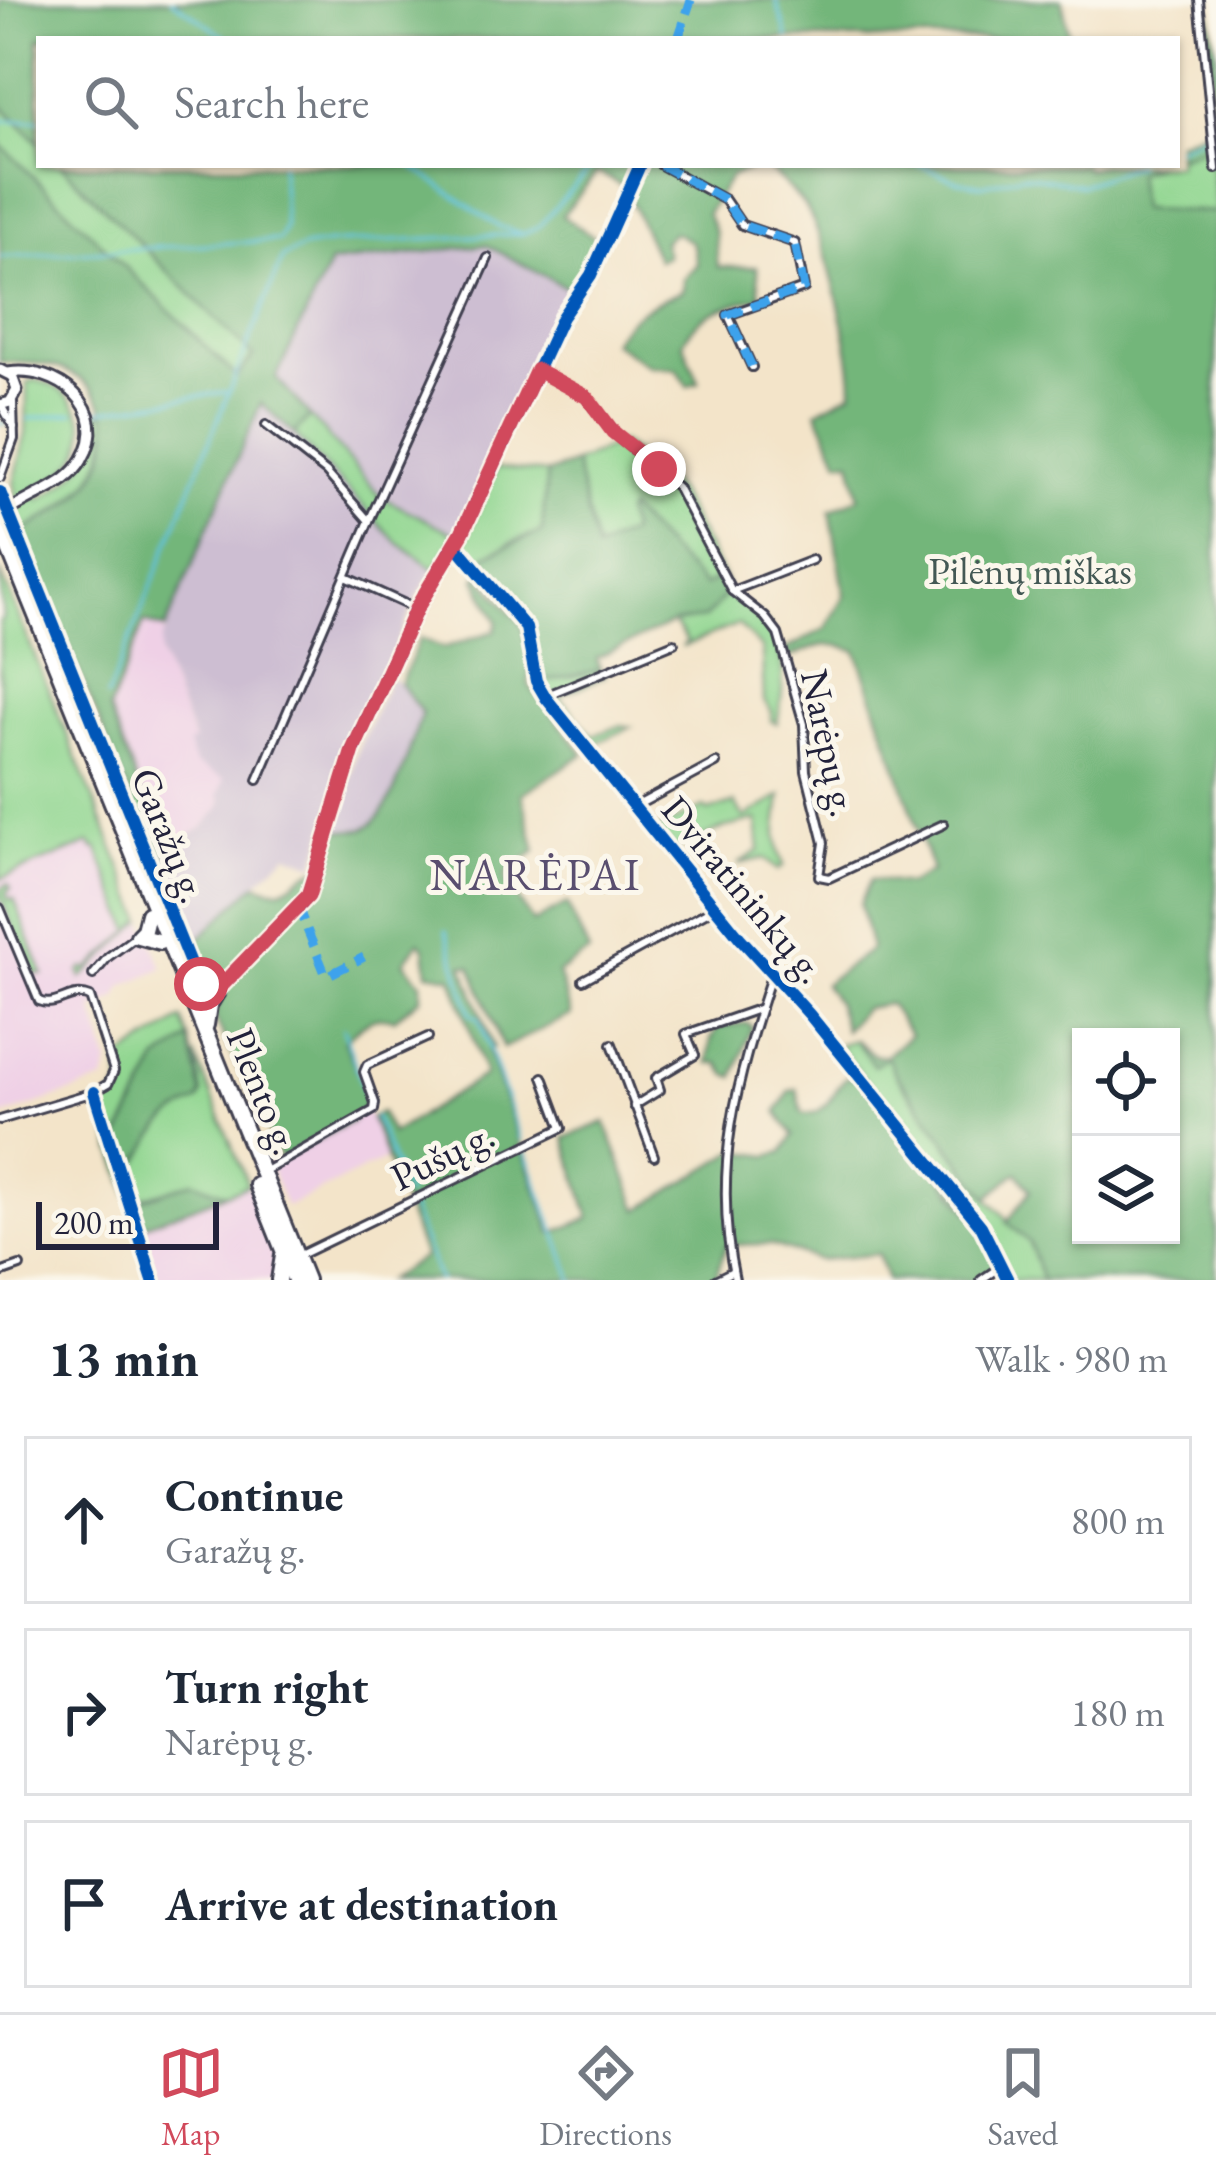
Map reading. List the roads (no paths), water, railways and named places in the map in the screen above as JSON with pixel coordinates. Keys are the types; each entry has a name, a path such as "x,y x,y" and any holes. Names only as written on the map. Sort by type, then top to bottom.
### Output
{"highway":[{"name":"Plento g.","path":"0,526 262,1172 295,1280"},
{"name":"Plento g.","path":"0,550 290,1254 306,1280"},
{"path":"148,914 138,936 160,942"},
{"path":"208,1042 206,1012 220,987"},
{"path":"279,1280 290,1254"}],"main road":[{"path":"0,514 75,470 86,454 90,436 88,415 79,396 64,383 42,374 4,371"},
{"path":"1,405 13,398 16,385 4,371"},
{"path":"24,380 42,374"}],"street":[{"path":"1199,0 1216,169"},
{"path":"220,987 308,896 353,750 416,609 455,544 562,317 591,275 639,168"},
{"path":"666,168 725,200 742,225 795,243 804,289 728,315 752,368"},
{"path":"258,780 488,258"},
{"name":"Narėpų g.","path":"537,370 587,397 605,424 677,487 732,591 772,624 802,713 806,771 824,843 819,876 829,878 944,824"},
{"path":"0,478 16,432 13,398"},
{"path":"1,405 16,432"},
{"path":"266,424 326,472 369,521"},
{"name":"Garažų g.","path":"0,492 196,978 204,986 220,987"},
{"name":"Dviratininkų g.","path":"455,544 526,628 536,681 545,696 981,1226 1008,1280"},
{"path":"732,591 812,560"},
{"path":"346,577 416,609"},
{"path":"545,696 674,644"},
{"path":"636,806 716,763"},
{"path":"583,980 716,907"},
{"path":"0,908 37,997 48,1004 80,993 90,997 114,1071 108,1084 94,1092 0,1120"},
{"path":"93,975 109,956 138,936"},
{"path":"715,1280 734,1275 724,1183 731,1110 771,976"},
{"path":"634,1106 660,1090 656,1078 694,1055 686,1034 760,1008"},
{"path":"262,1172 374,1110 364,1072 367,1064 428,1037"},
{"path":"613,1044 654,1156"},
{"name":"Pušų g.","path":"290,1254 562,1128 543,1076"},
{"path":"94,1092 153,1280"},
{"path":"0,1273 20,1266"},
{"path":"980,1280 1000,1267"}],"waterway":[{"path":"172,0 224,36"},
{"path":"776,0 787,36"},
{"path":"0,121 36,120"},
{"path":"1180,147 1209,133"},
{"path":"0,257 279,240 285,228 281,168"},
{"path":"414,168 498,226 523,234 539,226 590,168"},
{"path":"926,168 957,181 983,185 1024,175 1081,185 1129,168"},
{"path":"107,697 283,257 305,247 333,243 523,234"},
{"path":"97,411 226,392"},
{"path":"28,419 74,413"},
{"path":"0,424 6,423"},
{"path":"446,931 471,1014 479,1019 521,1140"},
{"path":"343,1028 369,1105"},
{"path":"375,1117 407,1196"},
{"path":"526,1152 573,1280"},
{"path":"410,1205 439,1280"}],"district":[{"name":"NARĖPAI","path":"536,874"}],"park label":[{"name":"Pilėnų miškas","path":"1030,570"}]}
